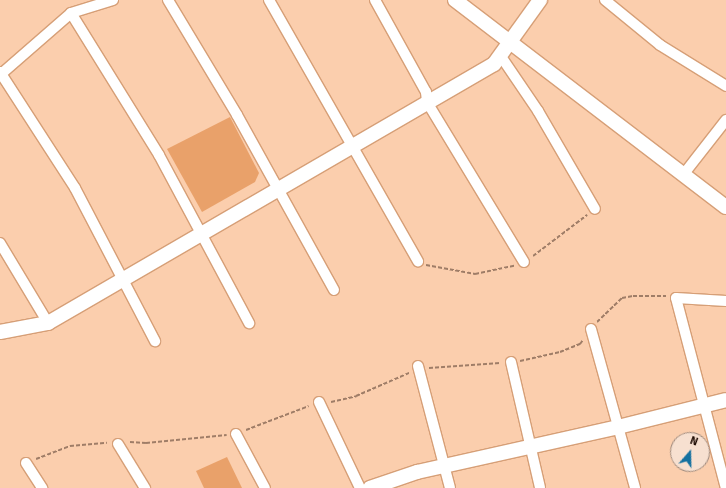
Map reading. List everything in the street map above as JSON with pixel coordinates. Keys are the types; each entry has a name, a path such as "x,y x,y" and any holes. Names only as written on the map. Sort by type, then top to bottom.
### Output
{"street":[{"path":"113,0 93,3 70,13 1,73 75,188 123,277 155,341"},
{"path":"168,0 334,290"},
{"path":"269,0 418,261"},
{"path":"375,0 426,92 427,102 524,262"},
{"path":"454,0 683,175 726,206"},
{"path":"0,332 48,323 123,277 494,64 509,41 540,0"},
{"path":"605,0 660,45 726,86"},
{"path":"70,13 159,155 199,234 249,323"},
{"path":"500,55 538,111 595,209"},
{"path":"683,175 726,120"},
{"path":"0,243 48,323"},
{"path":"726,301 676,298 726,488"},
{"path":"591,329 635,488"},
{"path":"512,362 529,446 540,488"},
{"path":"418,366 446,466 450,488"},
{"path":"370,488 417,472 618,427 726,400"},
{"path":"319,402 360,488"},
{"path":"236,434 265,488"},
{"path":"118,444 146,488"},
{"path":"26,463 42,488"}],"path":[{"path":"26,463 70,446 178,441 236,434 319,402 336,402 356,396 410,373 418,366 526,361 580,344 610,307 622,298 658,295 676,298"}],"shaded area":[{"path":"230,117 259,173 255,182 202,212 167,149"},
{"path":"227,457 242,488 204,488 196,471"}]}
